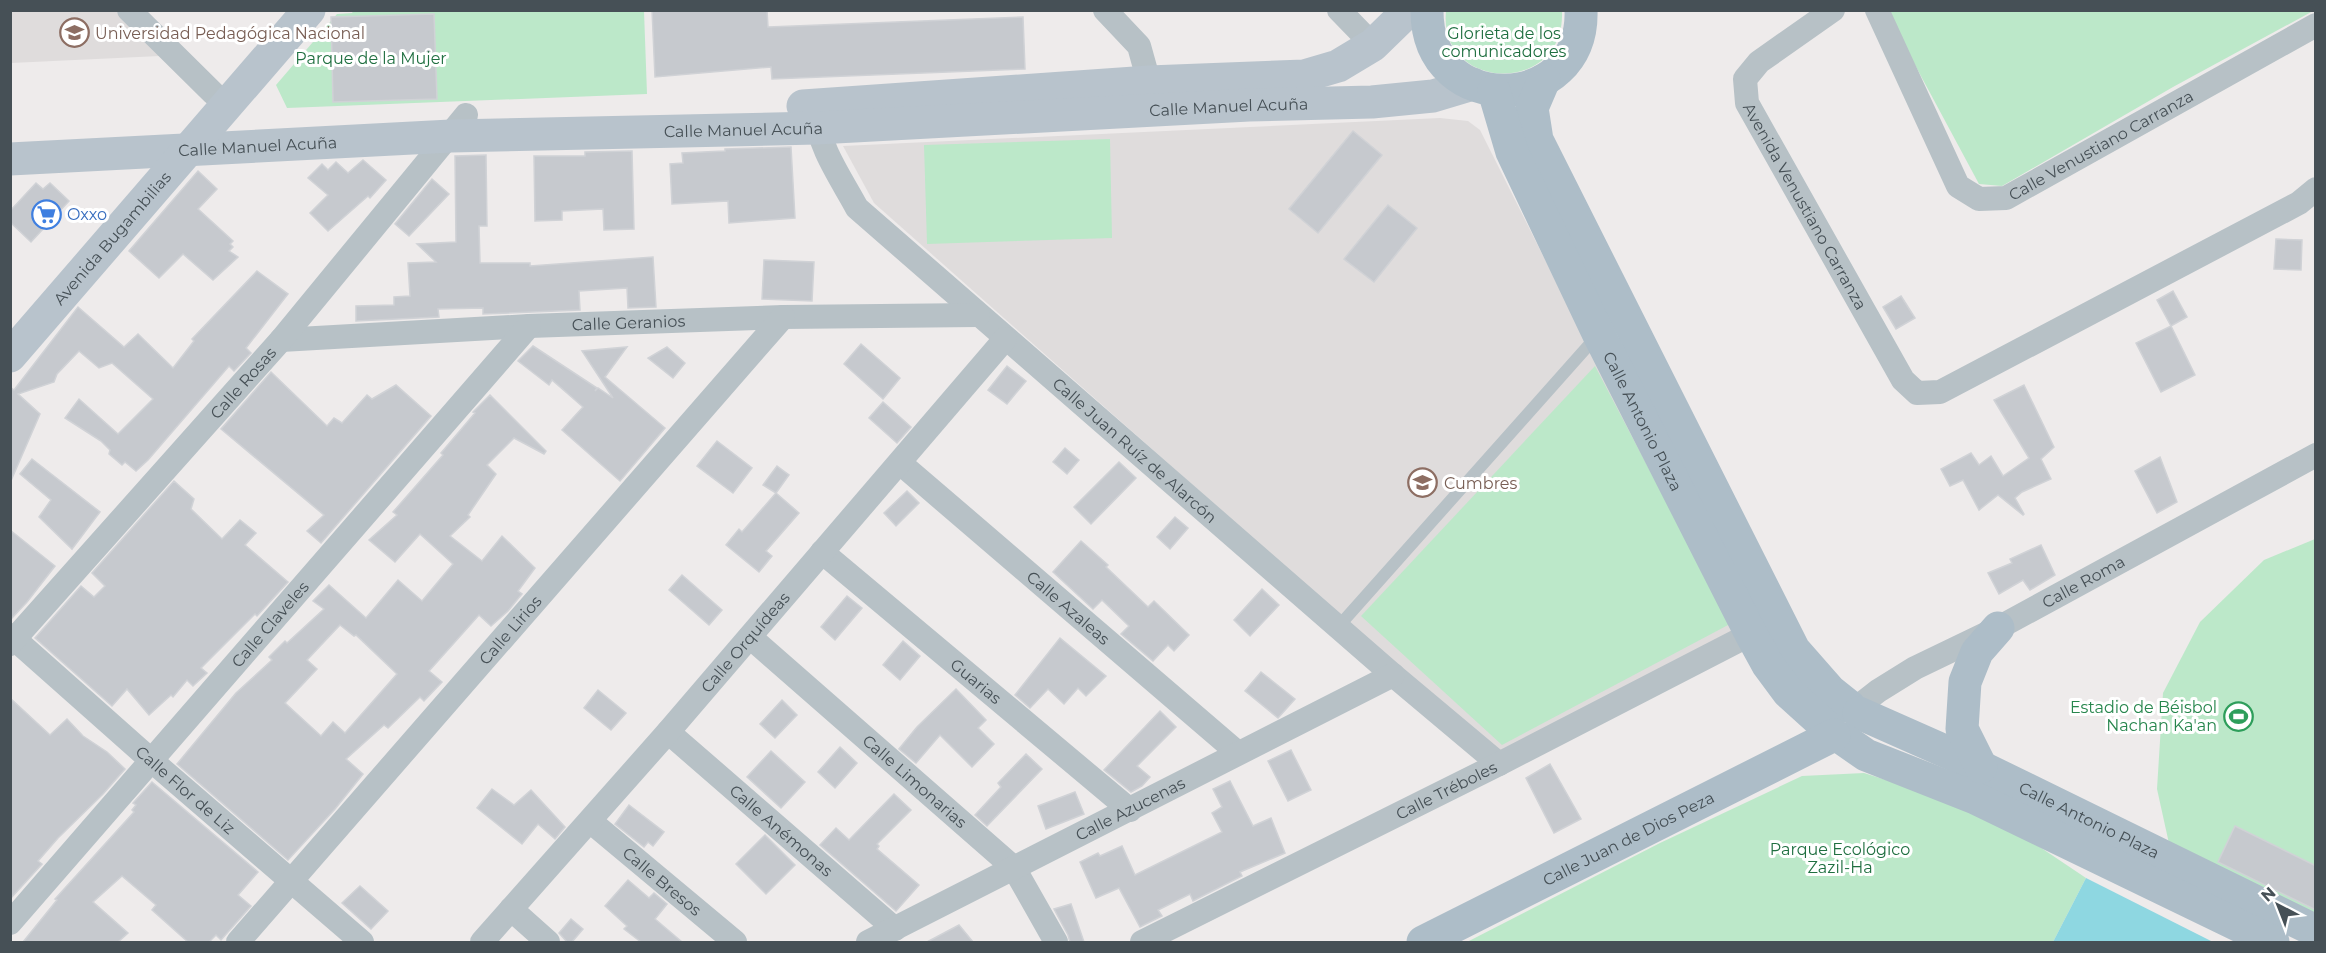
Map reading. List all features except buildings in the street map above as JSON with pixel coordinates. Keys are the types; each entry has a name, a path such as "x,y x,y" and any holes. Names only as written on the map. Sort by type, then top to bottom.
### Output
{"main road":[{"name":"Avenida Bugambilias","path":"10,356 184,141 213,93 284,10"},
{"name":"Avenida Bugambilias","path":"10,326 309,10"},
{"name":"Calle Manuel Acuña","path":"817,117 1149,82 1304,76 1338,66 1373,45 1409,10"},
{"path":"1427,10 1427,27 1436,53 1454,74 1484,88 1520,90 1544,80 1562,65 1575,45 1581,22 1581,10"},
{"name":"Calle Antonio Plaza","path":"1544,80 1532,108 1537,140 1794,650 1830,691 1845,722 1866,755 1975,798 2273,942"},
{"name":"Calle Manuel Acuña","path":"10,159 184,141 458,126 1372,102 1484,88"},
{"name":"Calle Antonio Plaza","path":"1484,88 1598,333 1751,634 1768,665 1788,692 1845,722 1981,767 2316,931"},
{"name":"Calle Manuel Acuña","path":"10,138 184,141"},
{"path":"1981,767 1962,729 1965,682 1977,652 1998,628"},
{"name":"Calle Juan de Dios Peza","path":"1423,942 1845,722"}],"street":[{"path":"129,10 213,93"},
{"path":"1105,10 1139,46 1149,82"},
{"path":"1339,10 1373,45"},
{"name":"Avenida Venustiano Carranza","path":"1833,10 1759,62 1744,80 1747,102 1903,380 1917,393 1941,392 2300,203 2316,189"},
{"name":"Calle Venustiano Carranza","path":"1877,10 1958,186 1979,199 2006,198 2316,25"},
{"name":"Calle Juan Ruíz de Alarcón","path":"817,117 823,144 857,208 1005,339 1499,764"},
{"name":"Calle Rosas","path":"12,639 281,340 458,126"},
{"name":"Calle Geranios","path":"281,340 529,326 783,317 978,315"},
{"name":"Calle Lirios","path":"238,942 783,317"},
{"name":"Calle Claveles","path":"10,923 529,326"},
{"name":"Calle Orquídeas","path":"482,942 668,732 1005,339"},
{"name":"Calle Roma","path":"1845,722 1878,691 1915,668 1998,628 2316,455"},
{"name":"Calle Azaleas","path":"900,463 1238,753"},
{"name":"Guarias","path":"822,552 1130,810"},
{"name":"Calle Tréboles","path":"1142,942 1499,764 1751,634"},
{"name":"Calle Limonarias","path":"750,637 1014,868 1056,942"},
{"name":"Calle Flor de Liz","path":"12,639 362,942"},
{"name":"Calle Azucenas","path":"868,942 1393,675"},
{"name":"Calle Anémonas","path":"668,732 895,928"},
{"name":"Calle Bresos","path":"590,821 735,942"},
{"path":"511,909 548,942"}],"lane":[{"path":"1338,627 1598,333"}],"shaded area":[{"name":"Universidad Pedagógica Nacional","path":"10,11 116,11 160,56 11,63"},
{"name":"Cumbres","path":"1440,118 1468,121 1480,130 1732,633 1499,756 874,203 843,146"}],"green space":[{"name":"Parque de la Mujer","path":"354,10 644,11 647,94 287,108 276,85 337,14 352,13"},
{"name":"Glorieta de los comunicadores","path":"1562,10 1558,38 1544,58 1525,70 1502,73 1480,69 1461,57 1449,38 1446,11"},
{"path":"1886,11 2313,11 2173,87 2002,186 1979,184"},
{"path":"1110,139 1112,238 927,244 924,145"},
{"path":"1595,366 1730,624 1502,745 1361,616"},
{"name":"Estadio de Béisbol Nachan Ka'an","path":"2315,539 2315,924 2170,848 2157,789 2163,693 2200,622 2264,560"},
{"name":"Parque Ecológico Zazil-Ha","path":"1864,773 1902,785 2019,833 2086,878 2053,942 1467,942 1660,843 1802,776"}],"water":[{"path":"2086,878 2213,942 2053,942"}],"place":[{"name":"Universidad Pedagógica Nacional","path":"74,33"},
{"name":"Oxxo","path":"46,214"},
{"name":"Cumbres","path":"1423,483"},
{"name":"Estadio de Béisbol Nachan Ka'an","path":"2238,716"}]}
